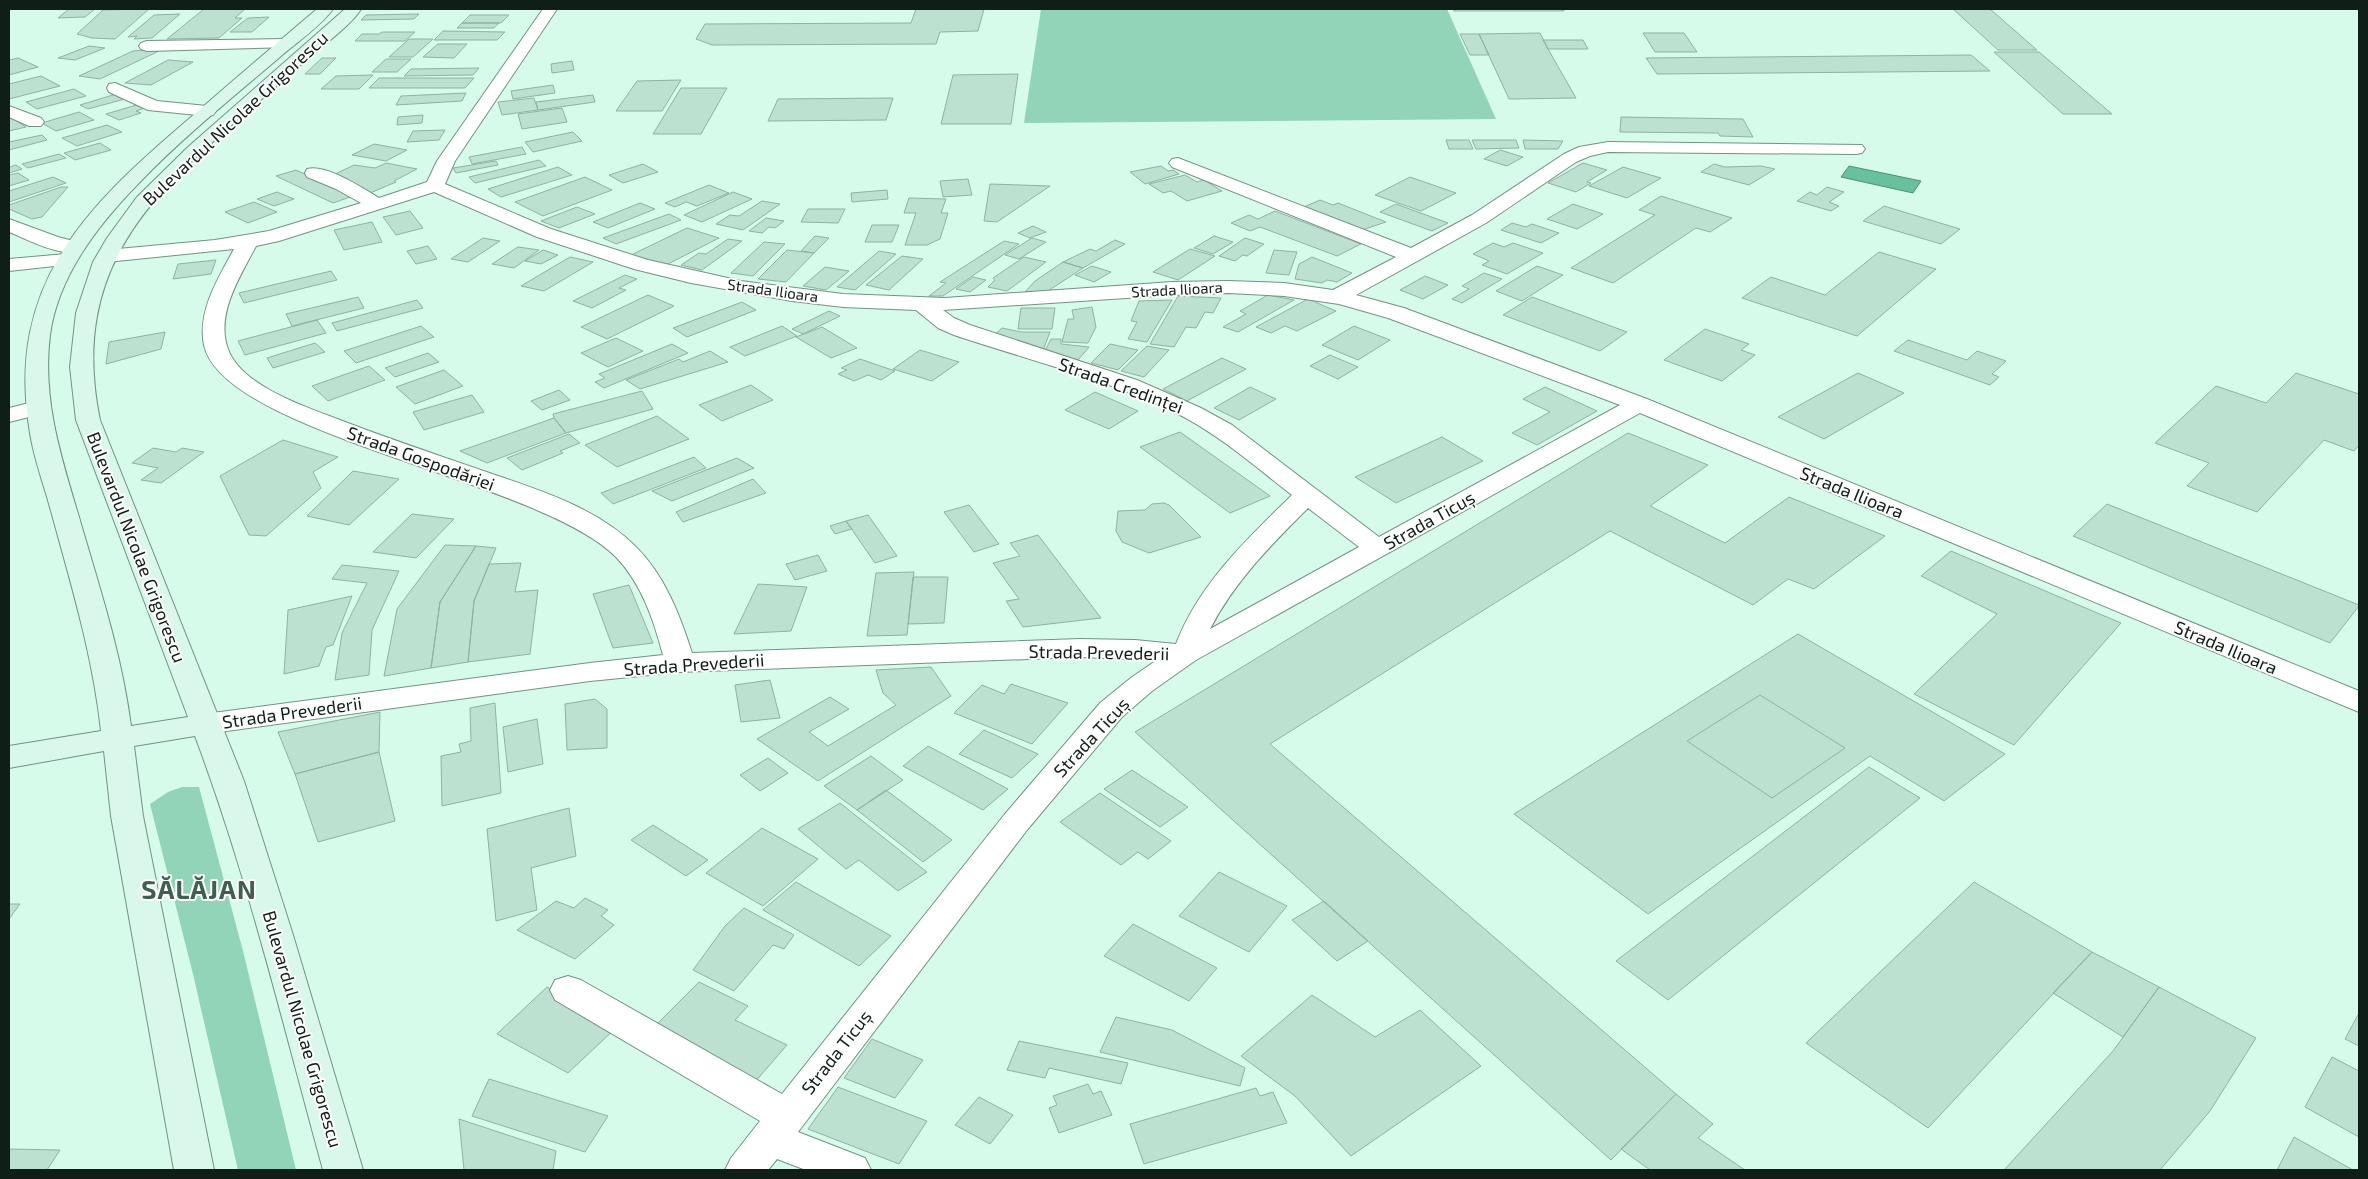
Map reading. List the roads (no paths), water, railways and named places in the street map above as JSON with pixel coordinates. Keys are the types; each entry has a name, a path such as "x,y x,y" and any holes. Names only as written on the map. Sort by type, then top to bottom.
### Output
{"main road":[{"name":"Bulevardul Nicolae Grigorescu","path":"194,1170 126,816 119,739 112,694 95,621 36,408 35,363 40,329 50,296 70,253 112,199 207,111 326,9"},
{"name":"Bulevardul Nicolae Grigorescu","path":"343,1170 276,935 228,781 88,420 79,373 84,321 92,291 107,256 131,216 183,162 354,9"},
{"path":"70,253 107,256"},
{"path":"9,757 205,724"}],"street":[{"path":"107,256 248,242 293,231 435,186 446,161 550,9"},
{"path":"147,46 286,44"},
{"path":"116,88 154,106 207,111"},
{"path":"9,111 36,122"},
{"path":"1338,296 1479,220 1570,158 1591,149 1856,148"},
{"path":"1178,162 1412,256"},
{"path":"314,173 343,185 376,204"},
{"name":"Strada Ilioara","path":"435,186 544,233 619,259 683,276 754,289 920,304 1013,301 1205,286 1272,287 1338,296 1396,313 1639,404 2359,702"},
{"path":"9,225 52,242 70,253"},
{"name":"Strada Gospodăriei","path":"248,242 223,295 215,318 216,346 227,367 251,388 301,413 391,449 531,497 563,511 601,532 626,552 646,579 666,623 680,663"},
{"path":"9,265 70,253"},
{"name":"Strada Credinței","path":"920,304 946,323 962,330 1175,402 1223,430 1378,549"},
{"name":"Strada Ticuș","path":"745,1170 1016,822 1111,710 1142,684 1186,654 1639,404"},
{"path":"9,415 36,408"},
{"path":"1186,654 1193,631 1222,587 1251,549 1307,495"},
{"name":"Strada Prevederii","path":"205,724 590,672 680,663 1080,648 1135,649 1186,654"},
{"path":"568,990 778,1127 851,1170"}],"district":[{"name":"SĂLĂJAN","path":"199,888"}]}
